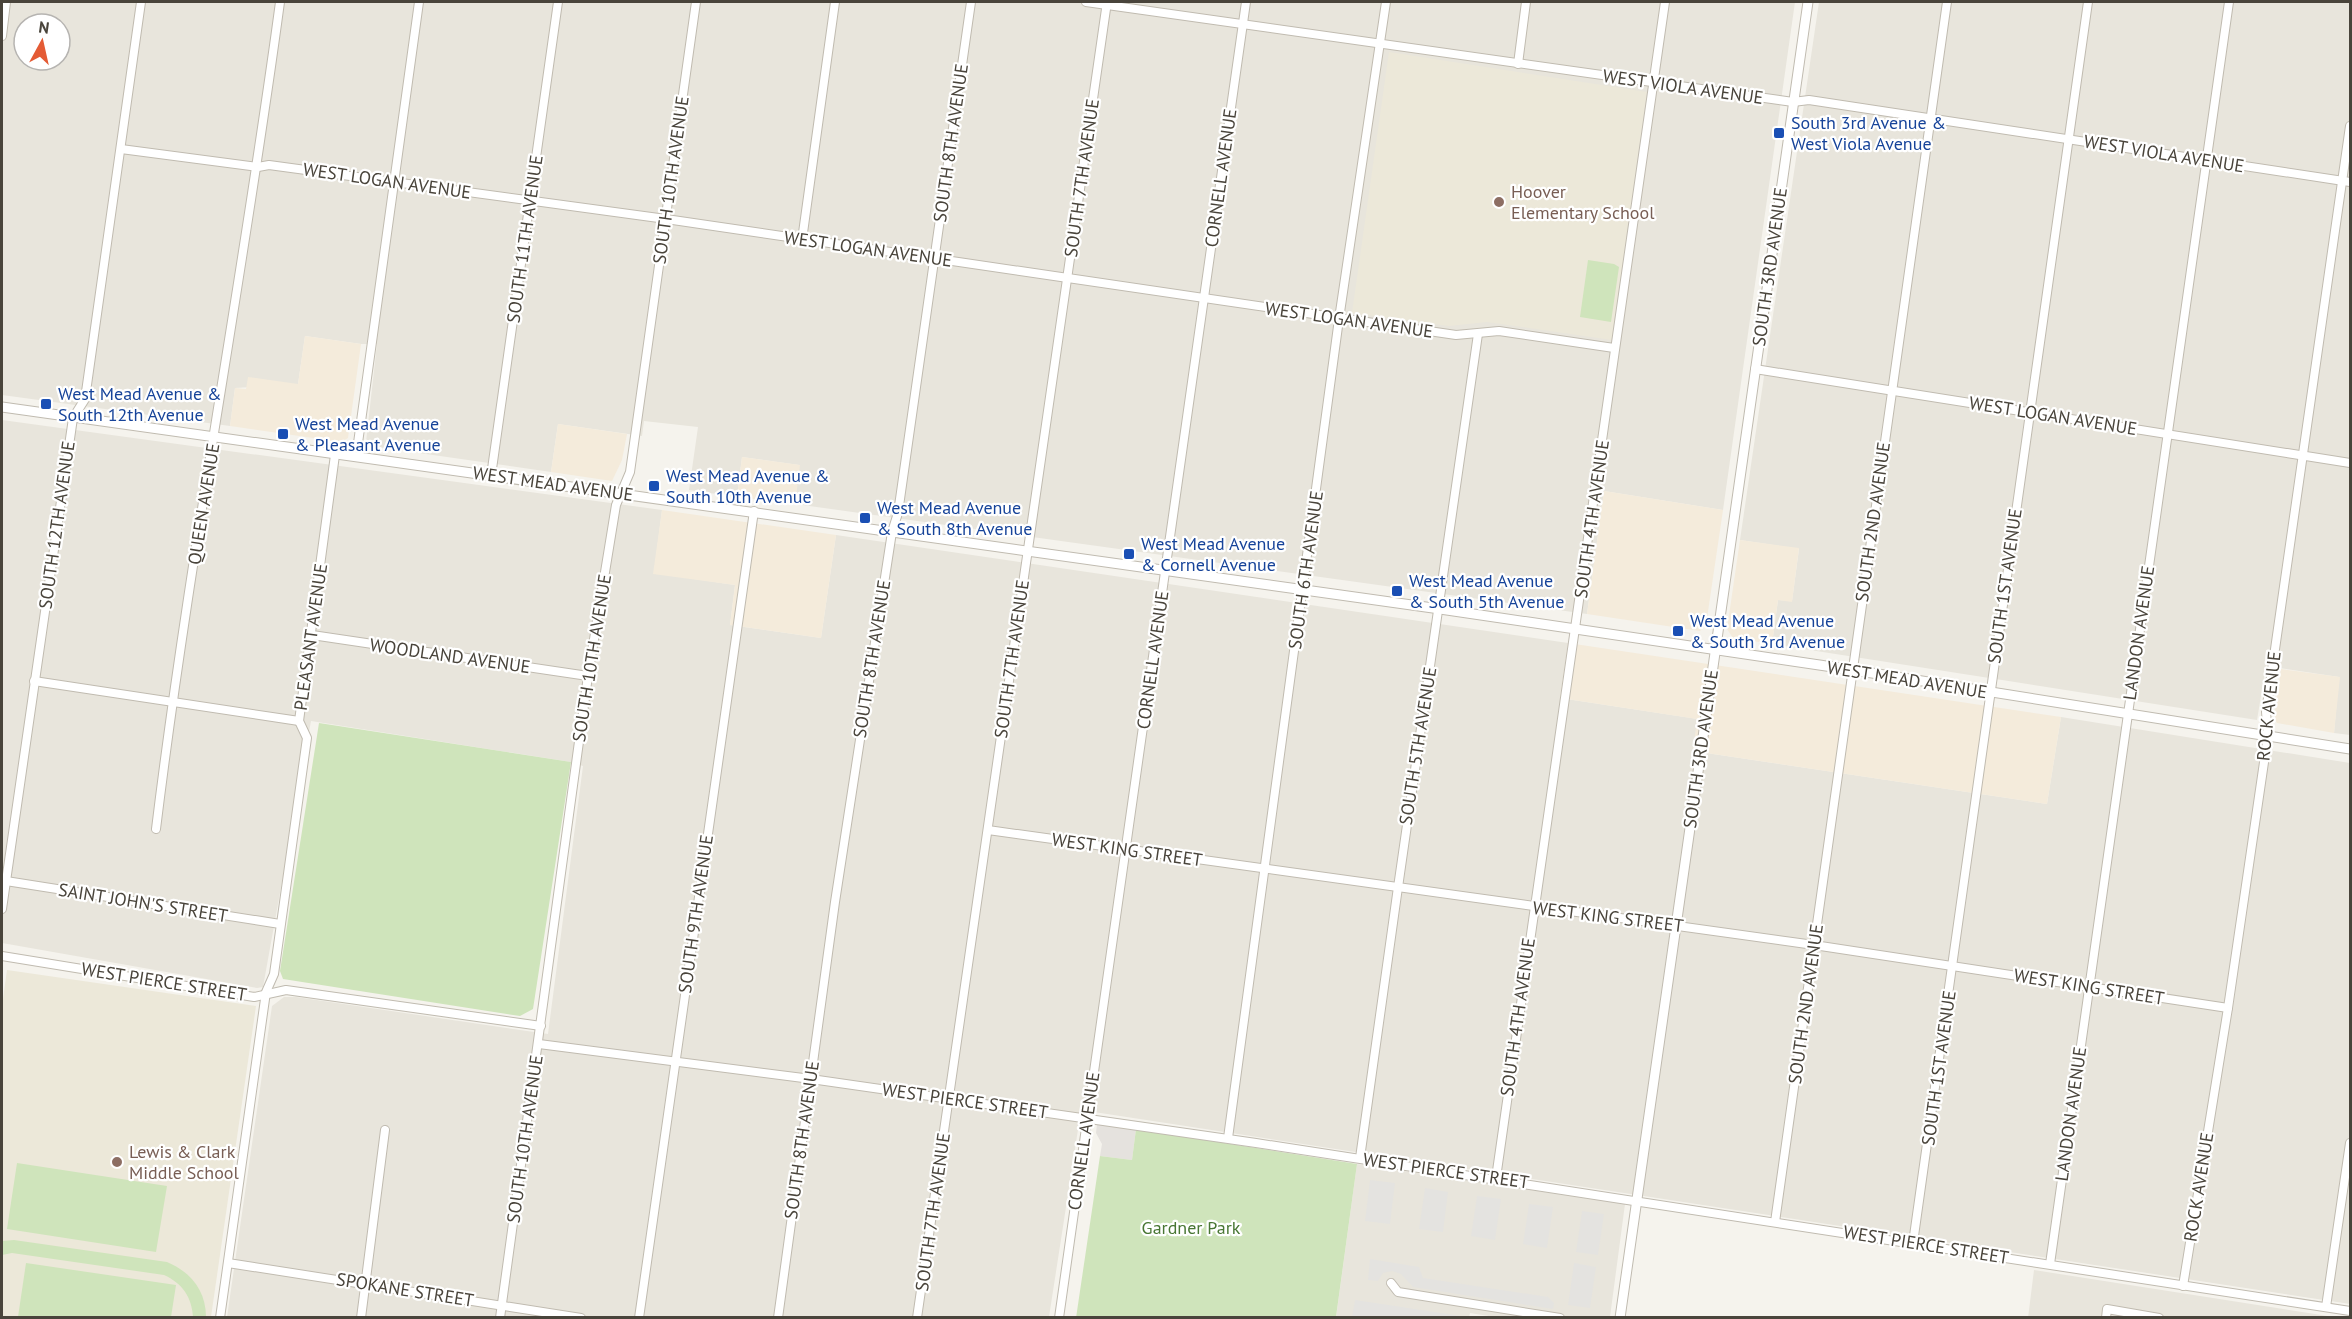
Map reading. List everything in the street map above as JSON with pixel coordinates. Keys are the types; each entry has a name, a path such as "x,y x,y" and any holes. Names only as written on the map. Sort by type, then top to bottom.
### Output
{"street":[{"path":"2,36 6,2"},
{"name":"SOUTH 12TH AVENUE","path":"2,909 73,418 85,399 141,2"},
{"name":"QUEEN AVENUE","path":"156,829 172,702 258,167 280,2"},
{"path":"335,455 358,443 419,2"},
{"name":"SOUTH 11TH AVENUE","path":"491,476 558,2"},
{"name":"SOUTH 10TH AVENUE","path":"500,1317 588,676 616,505 623,494 630,472 696,2"},
{"path":"802,240 835,2"},
{"name":"SOUTH 8TH AVENUE","path":"778,1317 892,532 898,513 971,2"},
{"name":"WEST VIOLA AVENUE","path":"1086,2 1107,3 1654,84 1793,102 1809,100 2347,182"},
{"name":"CORNELL AVENUE","path":"1059,1317 1246,2"},
{"name":"SOUTH 6TH AVENUE","path":"1228,1138 1339,319 1386,2"},
{"path":"1518,64 1526,2"},
{"name":"SOUTH 4TH AVENUE","path":"1496,1178 1533,908 1577,630 1614,348 1665,2"},
{"name":"SOUTH 3RD AVENUE","path":"1620,1317 1808,2"},
{"name":"SOUTH 2ND AVENUE","path":"1775,1221 1947,2"},
{"name":"SOUTH 1ST AVENUE","path":"1913,1243 2088,2"},
{"name":"LANDON AVENUE","path":"2050,1264 2229,2"},
{"name":"SOUTH 7TH AVENUE","path":"917,1317 1107,3"},
{"name":"ROCK AVENUE","path":"2183,1286 2228,1008 2268,735 2266,712 2302,456 2347,182 2350,126"},
{"name":"WEST LOGAN AVENUE","path":"121,149 258,167 269,165 666,219 1067,280 1456,335 1499,332 1614,348"},
{"name":"SOUTH 5TH AVENUE","path":"1359,1158 1396,888 1440,609 1478,334"},
{"name":"WEST LOGAN AVENUE","path":"1755,369 2350,462"},
{"name":"WEST MEAD AVENUE","path":"2,407 1440,609 1853,670 2350,749"},
{"name":"PLEASANT AVENUE","path":"220,1317 266,992 274,974 307,738 299,721 335,455"},
{"name":"SOUTH 9TH AVENUE","path":"639,1317 754,511"},
{"name":"WOODLAND AVENUE","path":"312,635 588,676"},
{"path":"34,681 299,721"},
{"name":"WEST KING STREET","path":"988,830 1533,908 1676,925 2228,1008"},
{"name":"SAINT JOHN'S STREET","path":"6,881 280,924"},
{"name":"WEST PIERCE STREET","path":"2,956 254,997 266,992 286,990 541,1026"},
{"name":"WEST PIERCE STREET","path":"539,1044 811,1079 1228,1138 1638,1199 2350,1311"},
{"path":"361,1317 385,1130"},
{"path":"2326,1307 2350,1143"},
{"name":"SPOKANE STREET","path":"228,1263 581,1317"},
{"path":"1390,1283 1398,1292 1560,1317"},
{"path":"2106,1317 2107,1309 2160,1317"}],"shaded area":[{"path":"2,2 1795,2 1723,510 1604,491 1587,614 795,504 799,465 742,457 737,497 689,490 698,427 644,421 642,436 558,424 551,472 370,446 366,442 377,344 305,336 298,384 235,388 230,426 2,395"},
{"path":"1819,2 2350,2 2350,735 2334,733 2339,677 2266,666 2257,720 1772,644 1778,600 1792,601 1799,549 1740,540"},
{"name":"Hoover Elementary School","path":"1389,52 1647,92 1612,340 1487,322 1449,326 1352,313"},
{"path":"305,336 361,344 348,438 341,442 230,426 235,388 246,389 248,377 298,384"},
{"path":"2,420 662,510 654,573 735,585 730,625 821,638 836,535 1568,643 1560,698 1698,719 1693,751 2047,804 2061,717 2350,763 2350,1304 1081,1110 1049,1317 227,1317 272,1006 284,997 296,997 548,1034 583,766 571,762 311,721 263,987 257,988 2,943"},
{"path":"558,424 627,434 622,460 612,481 551,472"},
{"path":"742,457 800,465 795,504 737,497"},
{"path":"1604,491 1723,510 1706,625 1700,631 1587,614"},
{"path":"662,510 836,535 821,638 730,625 735,585 653,574"},
{"path":"1740,540 1799,548 1792,602 1778,600 1772,644 1733,638 1727,629"},
{"path":"1568,643 2061,717 2047,804 1693,751 1697,719 1560,698"},
{"path":"2281,669 2340,677 2334,733 2277,723 2274,718"},
{"name":"Lewis & Clark Middle School","path":"7,970 256,1006 211,1317 2,1318 2,1006"},
{"path":"1097,1124 1136,1129 1132,1160 1100,1156 1102,1144 1096,1133"},
{"path":"1357,1164 1625,1204 1610,1317 1501,1318 1470,1313 1469,1318 1336,1318"},
{"path":"1370,1180 1395,1183 1390,1224 1365,1221"},
{"path":"1425,1188 1448,1192 1443,1232 1419,1229"},
{"path":"1477,1196 1501,1199 1495,1240 1471,1236"},
{"path":"1529,1204 1553,1207 1547,1248 1523,1244"},
{"path":"1582,1211 1604,1214 1598,1255 1576,1252"},
{"path":"1370,1259 1419,1267 1423,1278 1548,1297 1554,1303 1553,1309 1413,1287 1401,1274 1392,1271 1383,1273 1378,1281 1368,1280"},
{"path":"1574,1263 1596,1267 1590,1308 1568,1305"},
{"path":"2034,1270 2334,1317 2028,1318"},
{"path":"1355,1300 1461,1316 1352,1317"}],"green space":[{"path":"1588,260 1614,264 1619,267 1611,322 1580,317"},
{"path":"319,723 571,762 533,1009 520,1016 283,979 280,971"},
{"name":"Gardner Park","path":"1136,1129 1357,1164 1336,1317 1076,1318 1100,1156 1132,1160"},
{"path":"17,1163 167,1186 156,1252 7,1229"},
{"path":"14,1240 167,1262 190,1277 200,1291 206,1317 193,1317 191,1303 185,1292 176,1282 164,1275 12,1253 2,1255 2,1241"},
{"path":"26,1263 176,1285 171,1317 18,1317"}],"place":[{"name":"South 3rd Avenue & West Viola Avenue","path":"1779,133"},
{"name":"Hoover Elementary School","path":"1499,202"},
{"name":"West Mead Avenue & South 12th Avenue","path":"46,404"},
{"name":"West Mead Avenue & Pleasant Avenue","path":"283,434"},
{"name":"West Mead Avenue & South 10th Avenue","path":"654,486"},
{"name":"West Mead Avenue & South 8th Avenue","path":"865,518"},
{"name":"West Mead Avenue & Cornell Avenue","path":"1129,554"},
{"name":"West Mead Avenue & South 5th Avenue","path":"1397,591"},
{"name":"West Mead Avenue & South 3rd Avenue","path":"1678,631"},
{"name":"Lewis & Clark Middle School","path":"117,1162"}]}
